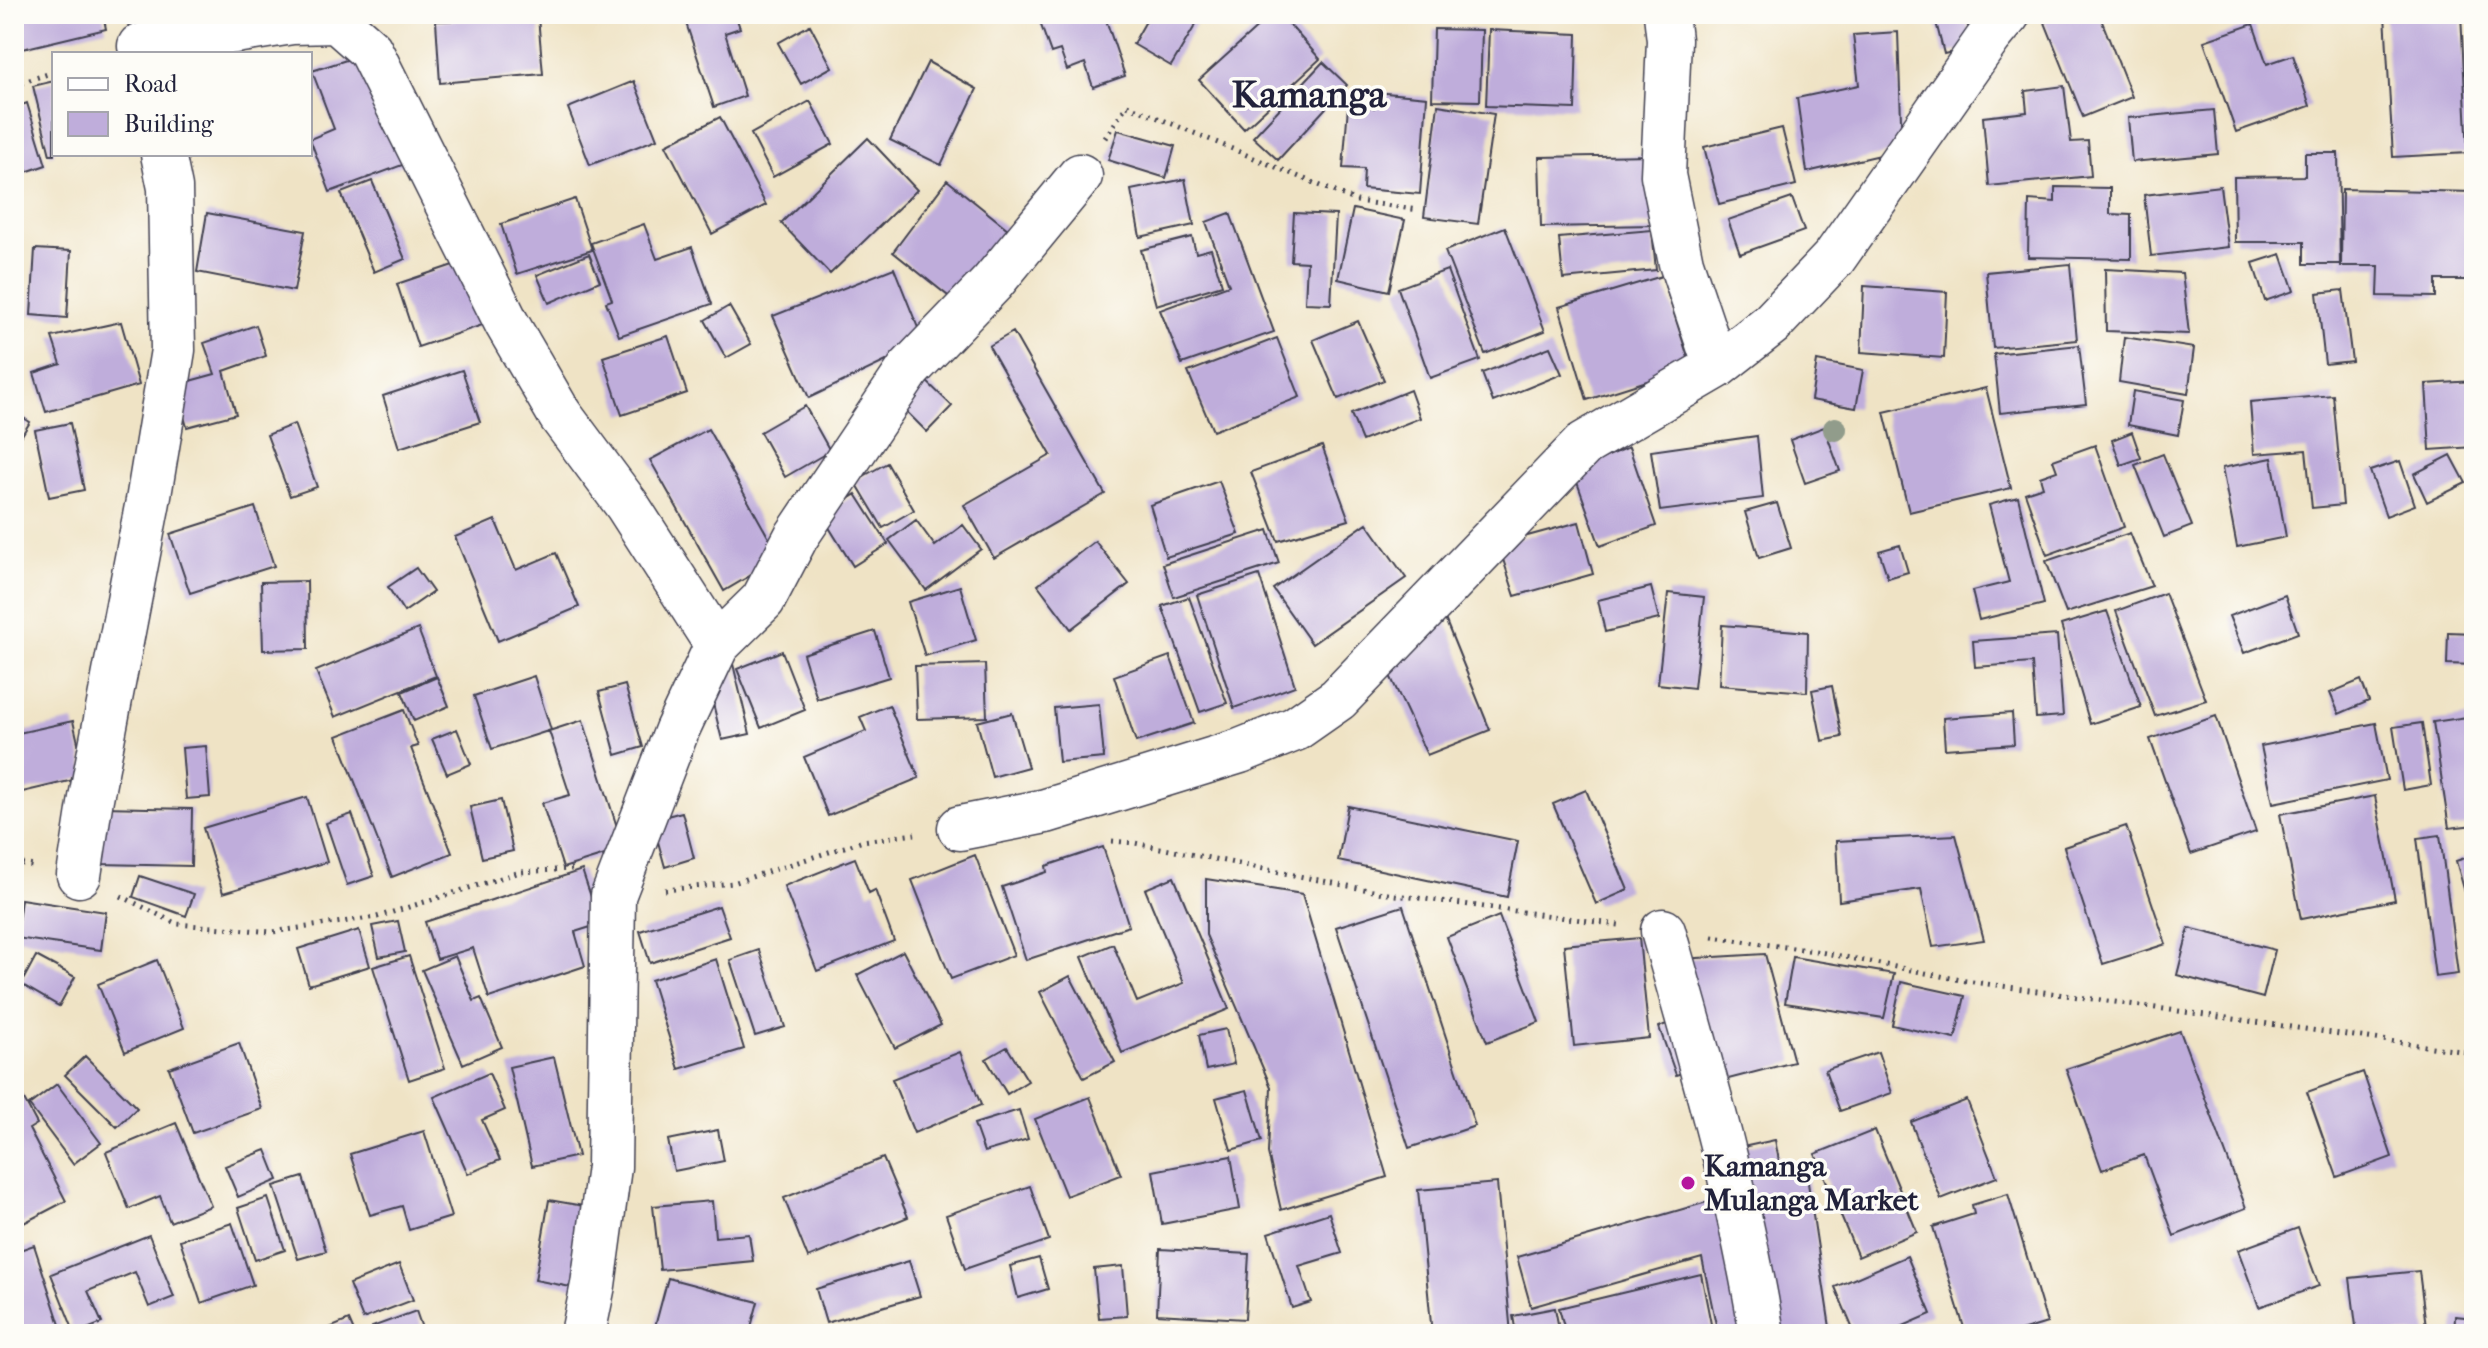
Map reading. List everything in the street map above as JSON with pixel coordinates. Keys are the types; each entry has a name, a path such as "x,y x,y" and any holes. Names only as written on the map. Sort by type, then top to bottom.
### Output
{"street":[{"path":"1666,14 1669,40 1663,175 1681,263 1716,367"},
{"path":"960,828 1046,811 1240,751 1295,729 1338,699 1584,444 1716,367 1771,324 1834,258 2008,14"},
{"path":"135,38 292,22 337,21 370,50 507,324 560,415 627,505 717,645"},
{"path":"79,875 173,350 170,188 163,156"},
{"path":"583,1334 609,1167 613,896 677,730 717,645 763,600 796,537 909,369 992,283 1080,176"},
{"path":"1663,931 1720,1135 1748,1249 1762,1334"}],"path":[{"path":"14,85 52,73"},
{"path":"1080,176 1127,105 1357,201 1419,210"},
{"path":"14,862 79,875 177,924 272,932 377,917 520,872 590,868 613,896 733,883 863,841 960,828"},
{"path":"1104,841 1135,843 1388,894 1815,951 1966,981 2474,1053"}],"building":[{"path":"14,14 103,14 106,29 14,51"},
{"path":"156,14 199,14 200,17 163,32"},
{"path":"572,14 600,14 600,15 575,23"},
{"path":"683,14 735,14 740,28 725,33 745,96 714,107"},
{"path":"1037,14 1104,14 1125,76 1093,87 1085,63 1067,70 1060,50 1051,53"},
{"path":"1150,14 1202,14 1171,66 1133,44"},
{"path":"1272,14 1280,14 1320,59 1244,129 1199,80"},
{"path":"1462,14 1515,14 1515,17 1462,18"},
{"path":"1934,14 1965,14 1973,47 1944,54"},
{"path":"2059,14 2099,14 2132,97 2083,117 2044,20"},
{"path":"2385,14 2461,14 2468,153 2393,157"},
{"path":"538,17 543,74 440,83 436,21"},
{"path":"2253,24 2267,64 2293,55 2310,106 2236,132 2204,41"},
{"path":"810,25 832,67 801,84 778,43"},
{"path":"1434,29 1482,30 1480,101 1432,100"},
{"path":"1489,30 1577,34 1575,109 1486,106"},
{"path":"1898,32 1902,150 1807,172 1797,98 1859,85 1853,35"},
{"path":"362,55 405,164 330,192 312,138 334,129 312,71"},
{"path":"928,62 977,89 941,165 890,140"},
{"path":"1323,62 1347,85 1278,160 1253,137"},
{"path":"52,81 52,155 50,155 33,86"},
{"path":"634,81 657,139 590,165 568,108"},
{"path":"2064,86 2071,142 2088,141 2091,176 1989,186 1983,117 2027,112 2025,91"},
{"path":"1375,92 1427,97 1420,194 1363,189 1364,169 1343,168 1348,106 1374,108"},
{"path":"810,101 833,144 773,177 751,134"},
{"path":"27,103 46,165 14,176 14,108"},
{"path":"1438,105 1494,114 1478,224 1424,217"},
{"path":"2214,110 2218,154 2132,162 2128,118"},
{"path":"720,117 766,205 712,234 666,145"},
{"path":"1782,128 1796,185 1719,204 1704,147"},
{"path":"1118,130 1175,146 1166,178 1108,160"},
{"path":"868,138 917,190 830,274 781,223"},
{"path":"2305,153 2338,153 2340,264 2304,264 2304,242 2235,242 2234,177 2305,176"},
{"path":"1653,155 1655,225 1541,227 1539,157"},
{"path":"1185,179 1194,225 1140,237 1131,190"},
{"path":"947,180 1009,230 952,299 893,252"},
{"path":"372,181 405,259 374,272 341,193"},
{"path":"2220,186 2228,247 2151,256 2144,195"},
{"path":"2055,187 2110,188 2110,214 2131,215 2131,259 2028,257 2029,200 2055,202"},
{"path":"2342,189 2474,192 2474,280 2436,280 2436,297 2378,296 2379,266 2341,266"},
{"path":"1792,198 1804,231 1740,254 1728,220"},
{"path":"575,199 592,250 517,274 501,224"},
{"path":"1353,209 1405,220 1389,291 1338,279"},
{"path":"207,213 305,231 294,291 197,272"},
{"path":"1230,213 1274,332 1182,364 1160,310 1229,285 1206,222"},
{"path":"1294,213 1336,215 1331,304 1305,303 1307,262 1291,261"},
{"path":"644,224 657,259 692,247 712,304 619,336 606,302 612,300 591,243"},
{"path":"1505,227 1545,331 1485,354 1445,251"},
{"path":"1652,230 1656,270 1563,279 1559,238"},
{"path":"1192,237 1196,253 1211,249 1222,285 1156,305 1141,250"},
{"path":"14,248 21,268 14,270"},
{"path":"35,249 71,251 67,318 31,315"},
{"path":"589,254 600,281 549,303 537,275"},
{"path":"2281,254 2294,291 2265,301 2253,263"},
{"path":"459,263 500,319 418,347 397,284"},
{"path":"2070,264 2077,340 1993,348 1986,272"},
{"path":"894,268 924,343 809,398 773,316"},
{"path":"2105,269 2182,273 2189,334 2106,331"},
{"path":"1447,270 1480,360 1430,378 1398,288"},
{"path":"1662,276 1691,367 1587,400 1559,307"},
{"path":"1864,286 1947,292 1944,358 1861,352"},
{"path":"2343,290 2352,361 2325,364 2317,293"},
{"path":"729,306 751,344 726,358 705,320"},
{"path":"1358,321 1384,380 1338,399 1313,340"},
{"path":"121,322 139,385 46,412 34,373 61,364 52,337"},
{"path":"256,325 266,356 224,371 236,414 187,427 175,385 215,374 204,343"},
{"path":"1013,332 1105,494 994,558 964,505 1051,455 989,346"},
{"path":"668,336 687,393 622,415 603,357"},
{"path":"2124,337 2194,348 2188,394 2119,382"},
{"path":"1277,338 1300,397 1213,431 1188,372"},
{"path":"2079,345 2086,404 2000,413 1994,354"},
{"path":"1550,347 1562,374 1493,402 1482,373"},
{"path":"1817,361 1863,370 1856,408 1811,400"},
{"path":"462,370 480,422 399,448 383,396"},
{"path":"920,375 952,406 927,432 895,400"},
{"path":"2474,381 2474,447 2430,450 2426,384"},
{"path":"1986,388 2011,488 1909,512 1884,412"},
{"path":"1410,390 1420,418 1362,441 1351,414"},
{"path":"2133,391 2184,400 2178,435 2128,425"},
{"path":"2333,395 2343,505 2312,508 2306,450 2254,454 2250,402"},
{"path":"805,406 830,451 785,477 760,432"},
{"path":"14,412 30,422 14,448"},
{"path":"70,423 84,490 49,497 35,430"},
{"path":"294,424 317,487 290,496 267,435"},
{"path":"1824,427 1840,471 1805,483 1790,440"},
{"path":"708,429 780,558 724,591 650,460"},
{"path":"2132,432 2141,458 2121,465 2112,440"},
{"path":"1757,436 1763,498 1660,511 1651,451"},
{"path":"2095,445 2124,527 2047,555 2025,493 2043,487 2040,477 2057,471 2053,460"},
{"path":"1322,446 1349,520 1278,541 1251,472"},
{"path":"1629,447 1656,526 1600,546 1573,471"},
{"path":"2163,454 2192,526 2164,537 2135,465"},
{"path":"2451,455 2466,483 2427,502 2414,474"},
{"path":"2272,458 2286,537 2237,547 2222,468"},
{"path":"2400,461 2415,505 2386,516 2370,471"},
{"path":"887,463 914,510 883,528 855,481"},
{"path":"1219,481 1239,534 1166,557 1150,505"},
{"path":"856,494 888,544 853,566 822,516"},
{"path":"2018,497 2044,604 1979,620 1972,591 2009,582 1989,505"},
{"path":"1777,503 1791,548 1759,558 1745,512"},
{"path":"255,507 274,566 190,593 170,534"},
{"path":"495,520 516,570 556,553 579,607 498,641 455,537"},
{"path":"916,520 935,546 963,525 981,549 926,590 889,540"},
{"path":"1579,522 1593,574 1515,596 1498,544"},
{"path":"1367,523 1406,578 1312,644 1273,589"},
{"path":"1268,530 1279,563 1174,597 1163,564"},
{"path":"2130,533 2152,586 2066,613 2046,561"},
{"path":"1095,541 1129,584 1071,629 1038,585"},
{"path":"1900,545 1908,572 1888,578 1879,551"},
{"path":"416,568 433,592 404,612 388,587"},
{"path":"1259,575 1295,686 1234,708 1197,595"},
{"path":"307,581 308,649 263,650 261,582"},
{"path":"960,586 976,640 925,656 908,602"},
{"path":"1651,587 1659,619 1605,632 1598,600"},
{"path":"1668,593 1704,597 1694,688 1658,684"},
{"path":"2165,593 2206,700 2155,716 2116,611"},
{"path":"2285,595 2298,633 2244,653 2229,616"},
{"path":"1189,597 1227,703 1200,712 1162,606"},
{"path":"1441,609 1490,730 1427,755 1386,667"},
{"path":"2107,611 2141,707 2090,724 2061,625"},
{"path":"1722,625 1808,632 1807,692 1719,685"},
{"path":"418,629 436,676 335,717 316,671"},
{"path":"875,631 889,677 817,699 803,654"},
{"path":"2448,632 2474,633 2474,665 2447,664"},
{"path":"2057,635 2063,716 2036,718 2032,663 1975,667 1973,641"},
{"path":"782,651 805,710 761,728 737,669"},
{"path":"1170,656 1194,723 1136,742 1114,676"},
{"path":"733,664 750,734 722,740 705,671"},
{"path":"985,664 987,717 917,719 915,666"},
{"path":"534,676 551,730 492,749 474,696"},
{"path":"437,677 449,706 414,721 402,692"},
{"path":"2361,680 2369,701 2339,714 2330,693"},
{"path":"625,685 643,747 616,755 599,692"},
{"path":"1832,686 1842,737 1822,741 1812,690"},
{"path":"1099,704 1104,758 1059,762 1054,708"},
{"path":"889,705 919,778 828,816 804,757 866,731 860,717"},
{"path":"404,710 418,746 411,748 452,853 392,877 337,736"},
{"path":"1012,713 1028,767 992,777 977,722"},
{"path":"2012,713 2014,744 1945,749 1943,718"},
{"path":"2216,716 2256,832 2191,854 2150,739"},
{"path":"2474,716 2474,825 2449,828 2433,722"},
{"path":"583,720 624,849 563,868 542,803 570,795 549,731"},
{"path":"73,721 86,777 14,794 14,734"},
{"path":"2376,723 2387,780 2273,803 2261,746"},
{"path":"2422,723 2431,785 2403,790 2393,727"},
{"path":"457,729 471,764 447,774 432,739"},
{"path":"206,746 210,797 186,799 182,748"},
{"path":"1586,790 1628,890 1596,904 1553,804"},
{"path":"2375,796 2395,900 2301,919 2280,814"},
{"path":"307,797 327,862 223,893 203,828"},
{"path":"501,800 513,851 482,858 470,807"},
{"path":"1348,806 1518,841 1507,897 1338,861"},
{"path":"102,807 192,809 191,866 101,864"},
{"path":"682,812 694,858 665,867 652,820"},
{"path":"352,814 374,876 347,885 326,823"},
{"path":"2126,826 2166,944 2103,964 2064,847"},
{"path":"1956,835 1984,940 1933,947 1921,889 1839,901 1836,841"},
{"path":"2440,835 2458,974 2435,977 2417,838"},
{"path":"1103,847 1129,926 1026,960 1002,887 1047,872 1046,866"},
{"path":"975,855 1014,955 951,979 912,880"},
{"path":"2474,855 2474,920 2473,920 2456,861"},
{"path":"855,858 869,893 875,890 894,941 817,971 784,886"},
{"path":"582,870 600,924 575,932 585,966 489,998 473,948 437,959 425,922"},
{"path":"140,876 194,894 186,916 133,897"},
{"path":"1174,877 1229,1009 1122,1053 1082,957 1113,944 1137,1002 1184,983 1145,889"},
{"path":"1206,879 1302,894 1387,1177 1281,1210 1268,1153 1271,1087 1206,935"},
{"path":"21,899 106,912 101,950 16,938"},
{"path":"719,906 730,937 650,963 640,931"},
{"path":"1403,906 1475,1126 1409,1148 1336,927"},
{"path":"1499,916 1539,1022 1487,1042 1447,937"},
{"path":"398,921 405,952 379,957 372,926"},
{"path":"2189,928 2275,950 2263,998 2177,975"},
{"path":"359,930 370,966 309,985 298,949"},
{"path":"1639,938 1649,1038 1574,1046 1564,945"},
{"path":"759,950 785,1027 755,1036 730,960"},
{"path":"903,951 941,1025 895,1048 857,975"},
{"path":"1765,954 1794,1062 1713,1083 1681,959"},
{"path":"36,956 75,977 59,1006 21,984"},
{"path":"409,956 445,1068 409,1080 373,967"},
{"path":"455,956 474,1001 481,998 502,1047 463,1064 422,970"},
{"path":"1793,957 1894,974 1884,1018 1785,1003"},
{"path":"716,959 744,1049 679,1069 651,980"},
{"path":"157,960 184,1028 125,1052 98,984"},
{"path":"1070,976 1115,1062 1084,1078 1040,992"},
{"path":"1901,982 1965,996 1955,1039 1892,1025"},
{"path":"1676,1020 1694,1069 1676,1075 1659,1027"},
{"path":"1226,1029 1234,1064 1206,1070 1199,1035"},
{"path":"2180,1031 2246,1208 2174,1236 2144,1155 2102,1170 2066,1069"},
{"path":"239,1043 262,1109 193,1133 169,1068"},
{"path":"1007,1047 1028,1081 1007,1094 986,1059"},
{"path":"960,1052 981,1105 914,1133 892,1079"},
{"path":"1878,1052 1892,1093 1840,1111 1825,1070"},
{"path":"85,1056 137,1108 117,1127 65,1075"},
{"path":"554,1057 578,1156 532,1166 509,1067"},
{"path":"2363,1072 2392,1157 2337,1177 2307,1092"},
{"path":"489,1073 505,1110 482,1120 500,1160 468,1174 434,1097"},
{"path":"14,1081 37,1124 29,1129 66,1201 14,1228"},
{"path":"57,1084 101,1143 73,1164 29,1105"},
{"path":"1247,1090 1262,1141 1231,1150 1216,1098"},
{"path":"1090,1097 1121,1175 1066,1196 1035,1119"},
{"path":"1967,1100 1997,1177 1941,1199 1911,1122"},
{"path":"1019,1110 1028,1139 984,1152 974,1124"},
{"path":"176,1123 211,1206 170,1222 160,1196 129,1209 106,1152"},
{"path":"718,1130 724,1161 674,1171 668,1140"},
{"path":"1875,1130 1917,1232 1858,1257 1815,1154"},
{"path":"424,1131 451,1217 409,1230 402,1206 370,1215 350,1154"},
{"path":"1775,1140 1780,1166 1805,1163 1831,1334 1772,1334 1738,1148"},
{"path":"266,1150 278,1180 238,1197 225,1166"},
{"path":"1231,1156 1240,1209 1162,1224 1153,1171"},
{"path":"883,1158 908,1217 808,1258 784,1198"},
{"path":"303,1177 326,1251 298,1259 274,1186"},
{"path":"1497,1183 1511,1334 1432,1334 1418,1190"},
{"path":"1030,1186 1049,1240 965,1269 946,1215"},
{"path":"2008,1194 2047,1323 2011,1334 1966,1334 1933,1227 1974,1214 1972,1205"},
{"path":"1728,1196 1753,1334 1718,1334 1702,1258 1531,1307 1517,1257"},
{"path":"268,1198 285,1250 255,1260 238,1208"},
{"path":"549,1200 601,1209 586,1290 535,1280"},
{"path":"712,1201 715,1237 749,1234 753,1261 660,1270 653,1206"},
{"path":"2474,1207 2474,1239 2472,1239 2467,1209"},
{"path":"1329,1213 1342,1253 1299,1266 1311,1302 1292,1308 1268,1233"},
{"path":"232,1223 253,1285 201,1303 180,1240"},
{"path":"2298,1228 2319,1286 2259,1307 2238,1250"},
{"path":"149,1235 174,1297 149,1307 135,1272 88,1291 102,1323 75,1334 51,1274"},
{"path":"34,1245 63,1334 14,1334 14,1252"},
{"path":"1160,1249 1249,1254 1245,1319 1157,1314"},
{"path":"1907,1256 1931,1314 1885,1334 1855,1334 1835,1287"},
{"path":"1039,1258 1048,1289 1018,1298 1010,1266"},
{"path":"909,1261 920,1296 826,1323 816,1289"},
{"path":"399,1264 413,1300 363,1319 349,1284"},
{"path":"1123,1266 1127,1316 1099,1318 1094,1269"},
{"path":"2419,1271 2427,1334 2357,1334 2350,1278"},
{"path":"1701,1274 1713,1334 1566,1334 1559,1308"},
{"path":"668,1278 758,1302 749,1334 653,1334"},
{"path":"1555,1308 1560,1334 1516,1334 1513,1316"},
{"path":"416,1311 424,1334 374,1334 372,1327"},
{"path":"2455,1316 2474,1318 2474,1334 2454,1334"},
{"path":"349,1320 355,1334 323,1334 322,1331"}],"place":[{"name":"Kamanga Mulanga Market","path":"1688,1183"}],"district":[{"name":"Kamanga","path":"1309,94"}]}
